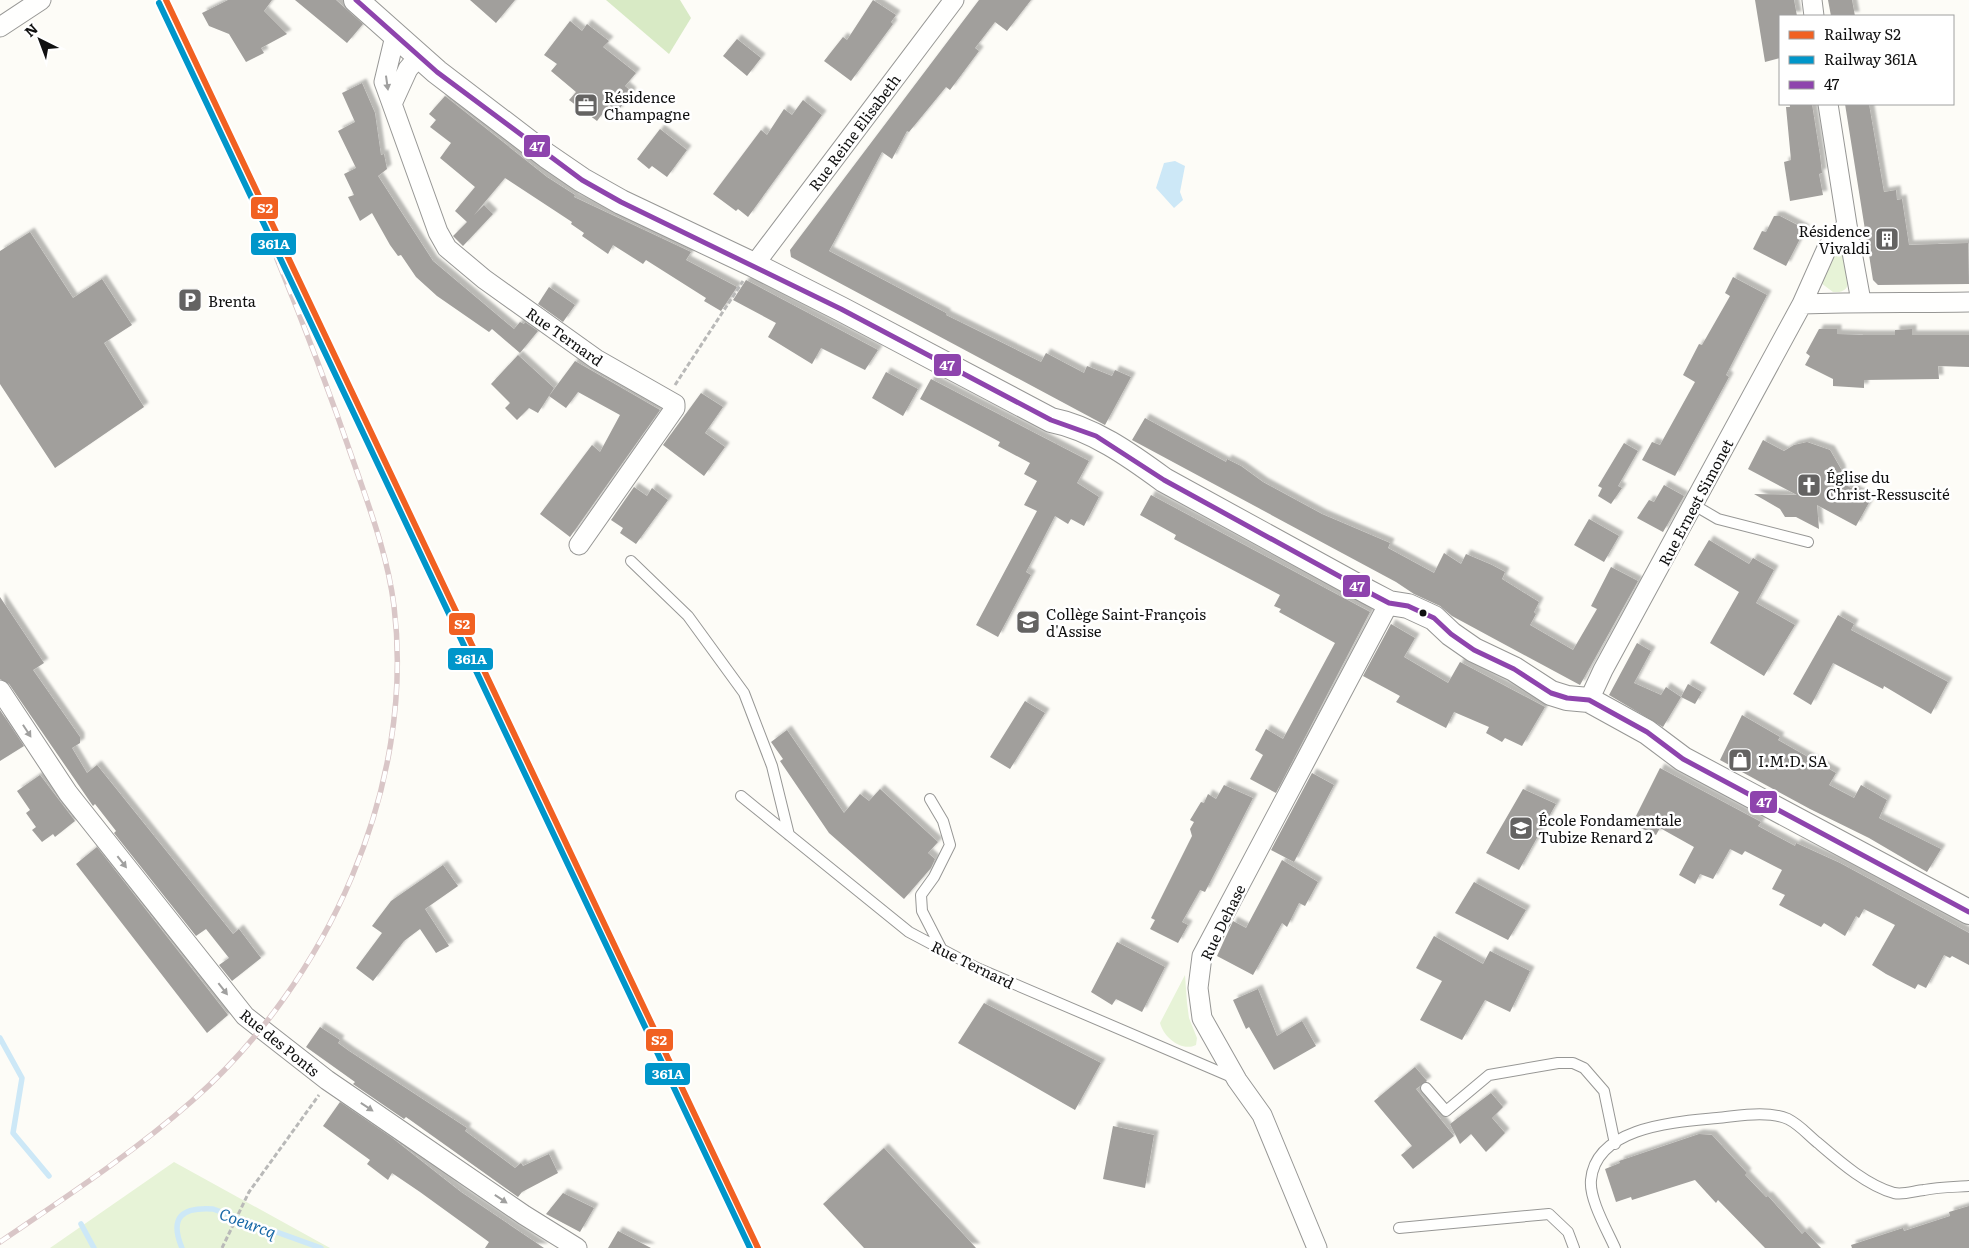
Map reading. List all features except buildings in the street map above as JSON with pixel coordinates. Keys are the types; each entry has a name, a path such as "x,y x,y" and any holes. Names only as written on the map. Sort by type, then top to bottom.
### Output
{"street":[{"path":"0,27 41,0"},
{"path":"356,0 419,56 539,150 582,180 621,202 754,265 1051,420 1070,424 1086,431 1134,458 1164,480 1389,603 1408,606 1434,618 1451,634 1474,650 1514,669 1551,693 1567,698 1589,700 1647,732 1683,759 1969,912"},
{"name":"Rue Reine Elisabeth","path":"754,265 954,0"},
{"path":"1812,0 1814,15"},
{"name":"Rue Ternard","path":"395,36 384,82 438,232 447,248 484,279 596,358 666,398"},
{"path":"392,104 408,70 419,56"},
{"path":"1828,105 1861,301"},
{"name":"Rue Ernest Simonet","path":"1589,700 1603,670 1802,304 1827,248 1847,225"},
{"path":"1802,304 1861,301 1891,304 1969,302"},
{"path":"579,545 675,408 675,404 666,398"},
{"name":"Rue Dehase","path":"1317,1248 1262,1115 1237,1080 1202,1018 1198,988 1202,956 1389,603"},
{"name":"Rue des Ponts","path":"0,690 68,793 245,1016 327,1080 577,1248"}],"lane":[{"path":"1694,505 1718,519 1808,542"},
{"path":"631,561 688,616 744,693 772,766 789,835"},
{"name":"Rue Ternard","path":"741,796 909,932 986,972 1237,1080"},
{"path":"930,799 943,821 950,845 934,877 921,895 922,911 942,950"},
{"path":"1426,1088 1446,1111 1489,1075 1558,1063 1573,1063 1584,1068 1604,1091 1615,1144"},
{"path":"1615,1248 1599,1212 1591,1189 1591,1180 1598,1160 1606,1150 1629,1135 1657,1124 1749,1115 1770,1115 1788,1119 1802,1128 1848,1167 1882,1188 1896,1193 1969,1186"},
{"path":"1400,1228 1549,1214 1568,1232 1574,1248"}],"path":[{"path":"666,398 754,265"},
{"path":"222,1248 241,1207 327,1080"}],"green space":[{"path":"606,0 680,0 691,18 669,54"},
{"path":"1833,252 1844,254 1847,267 1848,285 1840,292 1833,292 1821,283"},
{"path":"1185,975 1189,1018 1197,1038 1196,1045 1191,1047 1185,1047 1174,1042 1165,1034 1160,1023"},
{"path":"174,1162 330,1248 50,1248"}],"water":[{"path":"1175,161 1185,166 1180,192 1183,200 1174,208 1156,188 1164,163"}],"waterway":[{"name":"Coeurcq","path":"0,1038 22,1078 13,1133 49,1176"},
{"name":"Coeurcq","path":"182,1248 177,1229 181,1216 186,1212 202,1209 213,1209 321,1248"},
{"name":"Coeurcq","path":"81,1224 94,1248"}],"railway":[{"path":"0,1242 99,1174 146,1139 192,1101 240,1053 284,999 321,940 352,877 375,811 391,743 397,674 394,606 388,570 337,414 277,259"}],"rail line":[{"name":"S2","path":"166,0 758,1248"},
{"name":"361A","path":"159,3 750,1248"}],"transit line":[{"name":"47","path":"356,0 437,72 582,180 621,202 841,309 1051,420 1096,436 1164,480 1368,592 1389,603 1408,606 1434,618 1451,634 1474,650 1514,669 1551,693 1567,698 1589,700 1647,732 1683,759 1969,912"}],"place":[{"name":"Résidence Champagne","path":"586,105"},
{"name":"Résidence Vivaldi","path":"1887,239"},
{"name":"Brenta","path":"190,300"},
{"name":"Église du Christ-Ressuscité","path":"1809,485"},
{"name":"Collège Saint-François d'Assise","path":"1028,622"},
{"name":"I.M.D. SA","path":"1740,760"},
{"name":"École Fondamentale Tubize Renard 2","path":"1521,828"}]}
